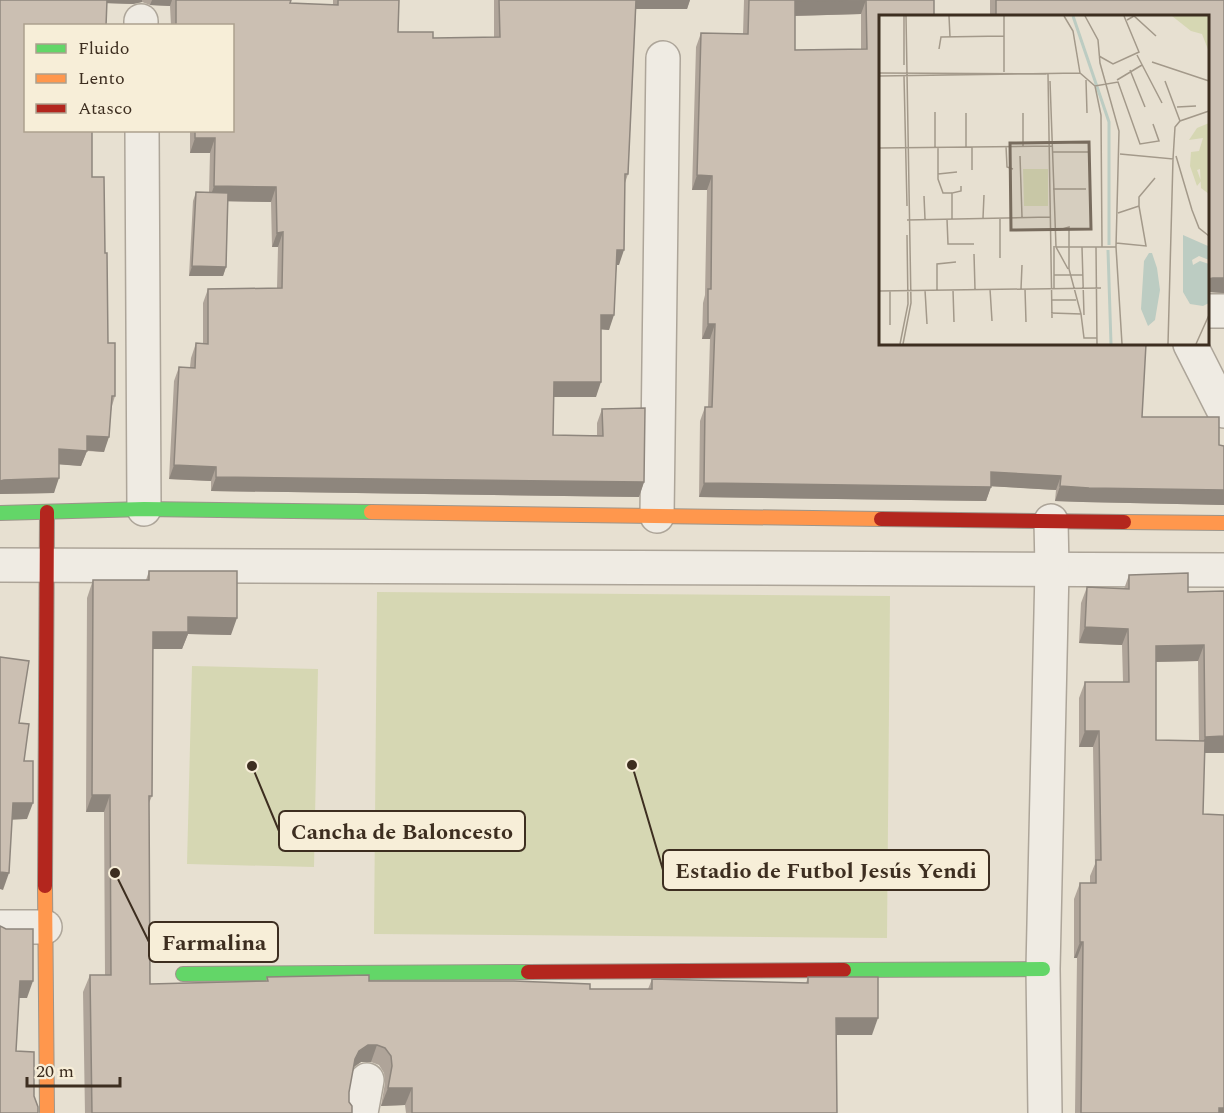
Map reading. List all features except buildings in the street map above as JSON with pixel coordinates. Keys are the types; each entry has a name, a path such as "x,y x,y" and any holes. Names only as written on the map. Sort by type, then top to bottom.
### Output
{"street":[{"path":"657,516 663,58"},
{"path":"142,132 144,509"},
{"path":"1191,345 1224,411"},
{"path":"0,513 144,509 1224,523"},
{"path":"47,512 45,927 47,1113"},
{"path":"1045,1113 1043,969 1052,569 1051,521"},
{"path":"0,566 1224,570"},
{"path":"0,927 45,927"},
{"path":"183,974 1043,969"},
{"path":"361,1113 367,1080"}],"green space":[{"path":"377,592 890,596 887,938 374,934"},
{"path":"192,666 318,669 314,867 187,864"}],"traffic: fast":[{"path":"0,513 144,509 371,512"},
{"path":"844,970 1043,969"},
{"path":"183,974 528,972"}],"traffic: slow":[{"path":"371,512 881,519"},
{"path":"1124,522 1224,523"},
{"path":"45,886 47,1113"}],"traffic: jam":[{"path":"45,886 47,512"},
{"path":"881,519 1124,522"},
{"path":"528,972 844,970"}],"place":[{"name":"Estadio de Futbol Jesús Yendi","path":"632,765"},
{"name":"Cancha de Baloncesto","path":"252,766"},
{"name":"Farmalina","path":"115,873"}]}
